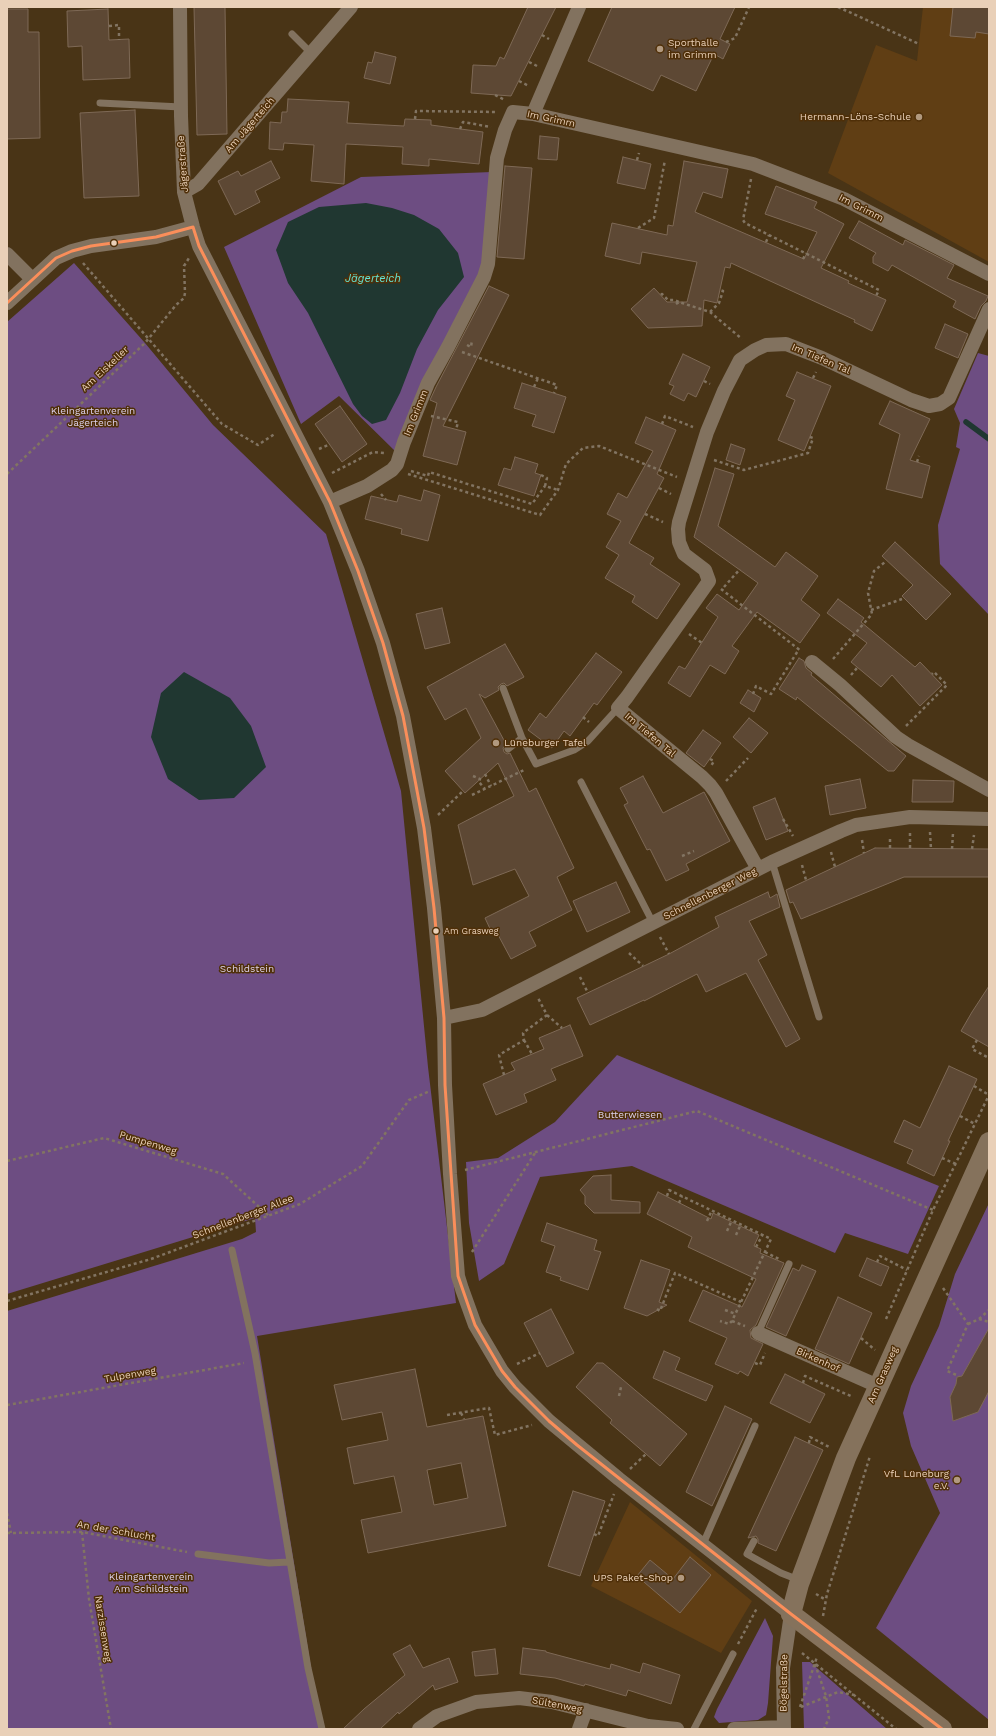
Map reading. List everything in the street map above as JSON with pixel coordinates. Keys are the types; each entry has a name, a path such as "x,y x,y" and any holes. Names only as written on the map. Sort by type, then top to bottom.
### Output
{"main road":[{"name":"Am Grasweg","path":"791,1614 800,1580 846,1458 878,1386 936,1286 954,1219 985,1135"},
{"path":"791,1614 942,1729"}],"street":[{"name":"Jägerstraße","path":"180,7 180,107 184,192 193,227 199,246 330,502 358,571 383,643 403,716 424,828 434,908 444,1018 445,1084 458,1276 475,1325 502,1371 549,1421 619,1479 791,1614"},
{"name":"Am Jägerteich","path":"184,192 198,184 312,54 351,7"},
{"path":"533,114 579,7"},
{"name":"Im Grimm","path":"398,468 422,397 484,277 488,264 497,158 505,130 513,112 533,114 753,164 844,199 989,274"},
{"path":"7,303 56,258 72,251 90,246 156,237 193,227"},
{"path":"7,254 32,279"},
{"name":"Im Tiefen Tal","path":"758,869 716,792 702,777 618,708 709,581 705,570 684,554 679,542 679,522 707,432 724,391 740,360 766,345 786,344 822,358 911,400 929,406 940,404 949,398 989,309"},
{"path":"330,502 367,486 398,468"},
{"path":"817,666 896,737 989,790"},
{"name":"Schnellenberger Weg","path":"444,1018 482,1010 772,862 856,825 910,817 989,819"},
{"name":"Birkenhof","path":"758,1333 878,1386"},
{"name":"Bögelstraße","path":"784,1723 783,1668 791,1614"},
{"name":"Sültenweg","path":"418,1729 437,1716 476,1702 519,1698 552,1702 648,1726 677,1729"},
{"path":"579,1729 586,1710"},
{"path":"734,1729 784,1723"}],"lane":[{"path":"292,34 312,54"},
{"path":"100,103 180,107"},
{"path":"503,688 522,738 536,764 574,750 588,741 618,708"},
{"path":"508,748 522,738"},
{"path":"581,782 653,923"},
{"path":"772,862 819,1017"},
{"path":"232,1250 256,1361 308,1668 322,1729"},
{"path":"758,1333 789,1264"},
{"path":"703,1544 756,1426"},
{"path":"754,1541 747,1554 781,1573 800,1580"},
{"path":"198,1554 269,1563 289,1562"},
{"path":"694,1729 733,1654"}],"path":[{"path":"726,42 735,38 749,7"},
{"path":"838,7 919,44"},
{"path":"109,26 119,25 119,40"},
{"path":"415,119 416,111 513,112"},
{"path":"460,129 463,122 505,130"},
{"path":"638,228 654,218 668,144"},
{"path":"753,164 743,220 745,223 879,290 876,296"},
{"path":"766,242 769,235"},
{"name":"Am Eiskeller","path":"7,474 145,343 176,305 184,298 186,293 184,266 199,246"},
{"path":"72,251 222,424 258,445 290,423"},
{"path":"803,259 806,253"},
{"path":"838,276 840,271"},
{"path":"710,312 719,304 723,291 720,290"},
{"path":"661,295 662,294 668,300 674,300 678,303 710,312 755,350"},
{"path":"448,347 557,384 554,393"},
{"path":"534,387 538,378"},
{"path":"704,381 710,384"},
{"path":"662,424 665,416 707,432"},
{"path":"700,455 744,470 808,453 813,438 810,437"},
{"path":"321,456 318,450 330,444"},
{"path":"327,468 330,474 373,452 391,453 398,468 436,482 540,515 558,490 566,464 583,448 599,446 691,483"},
{"path":"917,462 919,456"},
{"path":"398,468 428,476 429,472 532,504 545,486 547,478 541,475"},
{"path":"545,486 558,490"},
{"path":"709,581 750,609 799,649 817,666 872,614 868,593 874,571 885,562"},
{"path":"721,590 740,569"},
{"path":"871,610 902,599"},
{"path":"753,694 756,686 771,694 799,649"},
{"path":"896,737 946,685 934,672 932,674"},
{"path":"716,792 748,758"},
{"path":"472,795 536,764"},
{"path":"485,774 491,786"},
{"path":"473,776 480,779 479,782 485,789"},
{"path":"424,828 463,791"},
{"path":"682,856 694,851"},
{"path":"532,985 546,1015 562,1028"},
{"path":"532,1054 524,1040 523,1032 546,1015"},
{"path":"504,1075 500,1055 524,1040"},
{"path":"977,1040 972,1049 989,1058"},
{"name":"Schnellenberger Allee","path":"7,1301 150,1259 300,1204 362,1166 410,1100 445,1084"},
{"path":"974,1086 989,1095"},
{"path":"450,1174 697,1111 954,1219"},
{"path":"960,1116 985,1135"},
{"name":"Pumpenweg","path":"7,1161 104,1138 223,1174 269,1216"},
{"path":"458,1276 535,1153"},
{"path":"666,1196 669,1190 771,1239 736,1314 729,1324 720,1321"},
{"path":"679,1203 682,1196"},
{"path":"707,1221 712,1210"},
{"path":"727,1231 732,1220"},
{"path":"736,1235 741,1224"},
{"path":"756,1247 762,1234"},
{"path":"876,1262 880,1256 936,1286 968,1324"},
{"path":"657,1309 660,1311 675,1273 741,1302"},
{"path":"667,1279 672,1280"},
{"path":"662,1294 666,1295"},
{"path":"725,1310 736,1314"},
{"path":"959,1376 947,1371 968,1324 979,1319 989,1310"},
{"path":"979,1319 989,1322"},
{"path":"502,1371 540,1353"},
{"name":"Tulpenweg","path":"7,1405 256,1361"},
{"path":"803,1383 805,1376 870,1404"},
{"path":"619,1396 621,1387"},
{"path":"447,1415 489,1408 495,1435 549,1421"},
{"path":"461,1413 464,1419"},
{"path":"809,1443 810,1437 834,1449 846,1458"},
{"path":"800,1707 815,1664 827,1594 872,1450"},
{"path":"619,1479 646,1454"},
{"path":"594,1534 598,1536 612,1499"},
{"path":"7,1513 11,1533"},
{"name":"An der Schlucht","path":"7,1533 82,1532 198,1554"},
{"name":"Narzissenweg","path":"82,1532 89,1599 111,1729"},
{"path":"733,1654 761,1602 767,1595"},
{"path":"799,1650 896,1729"},
{"path":"815,1664 826,1696 829,1718 824,1729"},
{"path":"784,1723 800,1707 826,1696 838,1692 856,1696"}],"shaded area":[{"name":"Hermann-Löns-Schule","path":"923,7 989,7 989,262 828,173 876,45 917,61"},
{"path":"630,1502 752,1601 721,1653 591,1586"}],"green space":[{"path":"492,172 485,264 395,451 339,396 301,424 224,247 361,177"},
{"path":"74,263 145,343 213,425 326,534 401,791 428,1067 456,1303 257,1336 321,1729 7,1729 7,1311 242,1239 256,1232 255,1218 7,1294 7,322"},
{"path":"978,353 989,356 989,615 940,564 938,525 960,449 956,447 960,423 954,409"},
{"name":"Butterwiesen","path":"617,1055 939,1186 908,1254 845,1233 835,1253 632,1166 540,1177 504,1264 479,1281 469,1223 466,1162 498,1158 555,1122"},
{"name":"VfL Lüneburg e.V.","path":"989,1203 989,1720 876,1628 940,1513 911,1446 903,1413 911,1386 939,1326 955,1274"},
{"path":"765,1618 773,1636 766,1715 758,1720 719,1723 714,1717 717,1709"},
{"path":"802,1662 810,1662 887,1729 804,1729"}],"water":[{"name":"Jägerteich","path":"366,203 392,208 414,215 439,229 458,253 464,277 438,310 417,349 400,393 386,420 372,424 362,416 353,404 308,313 288,283 276,250 288,222 319,207"},
{"path":"184,672 230,698 251,726 266,767 234,798 199,800 168,779 151,737 161,693"}],"building":[{"path":"194,7 225,7 227,134 197,135"},
{"path":"528,7 556,7 511,96 471,93 473,65 496,66 500,57 504,59"},
{"name":"Sporthalle im Grimm","path":"612,7 735,7 720,39 730,44 723,59 714,54 696,91 661,75 653,91 588,61"},
{"path":"953,7 989,7 989,34 976,32 975,38 950,36"},
{"path":"7,9 28,9 28,32 39,32 40,138 7,139"},
{"path":"108,9 109,40 129,39 130,78 83,80 82,46 68,47 67,11"},
{"path":"375,52 396,57 390,84 364,78 368,62 372,63"},
{"path":"288,99 349,102 347,123 404,126 405,119 431,120 431,125 483,132 479,164 429,159 429,166 402,164 403,147 346,144 344,184 311,181 314,145 284,143 283,150 269,149 270,122 281,123 282,112 287,112"},
{"path":"135,110 139,196 84,198 80,113"},
{"path":"540,136 559,138 557,160 538,159"},
{"path":"623,157 651,164 645,189 617,183"},
{"path":"271,161 280,178 255,191 260,202 235,215 218,181 238,171 241,176"},
{"path":"684,161 728,169 722,198 703,192 695,212 804,259 817,232 765,214 776,186 817,202 814,208 844,224 821,268 849,281 848,283 886,300 872,331 854,322 855,320 731,263 730,268 725,267 717,303 704,300 702,326 648,328 631,309 654,288 667,302 687,302 697,262 642,252 640,264 605,256 612,223 667,235 668,225 673,226"},
{"path":"505,166 532,168 524,259 497,257"},
{"path":"859,221 903,245 905,240 954,265 947,278 988,296 975,319 953,307 956,301 892,265 888,271 873,263 873,257 876,253 849,238"},
{"path":"489,286 509,295 443,426 466,432 457,465 423,456 437,403 430,400"},
{"path":"945,324 968,334 958,358 935,348"},
{"path":"683,354 710,367 696,397 688,393 684,401 670,394 674,386 669,384"},
{"path":"797,372 831,386 804,451 778,440 795,400 786,396"},
{"path":"522,383 566,397 554,433 532,426 536,415 514,408"},
{"path":"890,401 930,419 910,460 930,466 922,498 886,489 900,434 879,424"},
{"path":"340,406 367,444 342,462 315,424"},
{"path":"646,417 676,430 657,474 664,478 629,543 654,558 650,564 680,584 657,619 632,602 635,596 605,578 619,555 606,547 621,521 607,514 618,493 627,498 653,451 635,443"},
{"path":"731,444 745,449 740,465 726,460"},
{"path":"515,457 538,464 535,473 541,475 534,496 498,485 504,468 511,470"},
{"path":"715,468 734,474 718,526 775,567 786,552 818,576 801,600 820,615 800,643 757,612 732,646 739,651 725,674 710,665 690,697 668,683 679,666 685,669 718,617 706,608 717,594 739,610 758,583 694,537"},
{"path":"424,490 440,495 428,541 401,534 402,529 365,519 371,496 397,502 399,495 421,501"},
{"path":"895,542 951,594 926,620 902,596 913,585 882,556"},
{"path":"838,599 864,618 861,622 915,667 920,662 942,685 920,706 892,675 881,687 851,662 867,643 827,613"},
{"path":"442,608 450,643 425,649 416,614"},
{"path":"505,644 524,677 507,686 504,683 501,684 498,687 499,690 485,698 479,694 506,744 503,748 504,752 507,754 510,753 529,792 536,788 574,868 557,877 572,910 529,932 536,946 511,959 496,931 492,933 485,918 529,896 515,869 473,885 458,825 514,796 498,763 465,793 445,771 481,738 466,708 445,720 427,687"},
{"path":"596,653 622,672 597,705 594,703 570,736 564,731 552,748 528,730 540,713 546,718"},
{"path":"799,658 804,661 806,668 812,673 811,675 906,756 894,771 888,771 797,697 796,700 779,689"},
{"path":"748,690 761,698 754,712 740,703"},
{"path":"749,718 768,733 751,753 733,737"},
{"path":"703,730 721,743 704,767 686,753"},
{"path":"643,776 663,813 704,792 730,841 686,864 689,870 666,881 650,849 647,850 624,805 628,803 620,788"},
{"path":"860,779 866,808 830,815 825,786"},
{"path":"913,780 954,781 953,802 912,802"},
{"path":"775,798 788,831 766,840 753,807"},
{"path":"875,848 989,849 989,877 904,877 801,919 793,902 790,903 786,890"},
{"path":"616,882 630,912 587,932 573,901"},
{"path":"768,892 770,898 777,894 780,907 749,921 767,955 758,960 800,1039 786,1047 746,973 706,992 697,974 644,1001 590,1025 577,998 669,954 719,927 715,917"},
{"path":"989,986 989,1047 961,1031"},
{"path":"570,1025 583,1056 551,1069 556,1080 524,1094 527,1102 496,1115 483,1084 515,1070 511,1063 544,1049 539,1038"},
{"path":"949,1066 977,1079 948,1141 950,1141 934,1176 907,1163 913,1150 894,1142 904,1120 920,1128"},
{"path":"611,1175 611,1200 640,1202 640,1213 594,1213 585,1204 585,1196 580,1190 593,1176"},
{"path":"658,1192 711,1219 713,1213 759,1235 754,1246 761,1249 760,1253 784,1263 756,1325 750,1330 751,1338 763,1344 748,1376 740,1371 738,1374 715,1364 727,1338 689,1321 703,1290 742,1307 756,1279 688,1247 692,1237 647,1214"},
{"path":"547,1223 597,1240 594,1250 601,1252 588,1290 560,1280 561,1277 546,1272 555,1246 541,1241"},
{"path":"867,1258 889,1267 881,1286 859,1276"},
{"path":"641,1260 670,1270 659,1302 667,1305 647,1316 624,1308"},
{"path":"802,1265 816,1271 786,1336 766,1327 793,1268 799,1271"},
{"path":"838,1297 872,1313 849,1364 815,1349"},
{"path":"551,1309 574,1353 547,1367 524,1323"},
{"path":"989,1328 989,1391 978,1412 953,1421 950,1397 956,1384 957,1377 962,1376"},
{"path":"664,1351 680,1358 675,1370 713,1386 706,1401 653,1378"},
{"path":"597,1363 603,1363 687,1434 660,1466 610,1423 612,1420 576,1387"},
{"path":"415,1369 427,1427 483,1416 506,1526 368,1553 361,1520 402,1512 394,1476 354,1484 347,1448 388,1440 382,1412 342,1420 334,1385","holes":["461,1463 468,1498 434,1505 427,1470"]},
{"path":"785,1374 825,1394 810,1423 770,1403"},
{"path":"725,1406 752,1419 712,1506 686,1492"},
{"path":"795,1437 823,1450 776,1551 758,1543 756,1536 748,1538"},
{"path":"573,1491 605,1501 580,1576 548,1566"},
{"path":"690,1557 711,1575 680,1613 637,1576 650,1560 673,1579"},
{"path":"410,1645 423,1668 449,1658 458,1682 435,1690 433,1685 399,1714 398,1712 380,1729 343,1729 364,1709 405,1675 393,1654"},
{"path":"523,1648 546,1651 610,1669 611,1664 640,1673 643,1663 680,1675 671,1704 628,1690 626,1696 585,1684 584,1686 555,1678 520,1674"},
{"path":"495,1649 498,1674 475,1676 472,1652"}],"waterway":[{"path":"966,422 989,439"}],"transit line":[{"path":"193,227 199,246 330,502 358,571 383,643 403,716 424,828 434,908 444,1018 445,1085 458,1276 475,1325 502,1371 515,1387 549,1421 577,1445 791,1614 942,1729"},
{"path":"7,303 56,258 72,251 91,246 156,237 193,227"}],"place":[{"name":"Sporthalle im Grimm","path":"660,49"},
{"name":"Hermann-Löns-Schule","path":"919,117"},
{"name":"Lüneburger Tafel","path":"496,743"},
{"name":"Am Grasweg","path":"436,931"},
{"name":"VfL Lüneburg e.V.","path":"957,1480"},
{"name":"UPS Paket-Shop","path":"681,1578"}],"park label":[{"name":"Kleingartenverein Jägerteich","path":"93,416"},
{"name":"Schildstein","path":"247,969"},
{"name":"Kleingartenverein Am Schildstein","path":"151,1582"}]}
